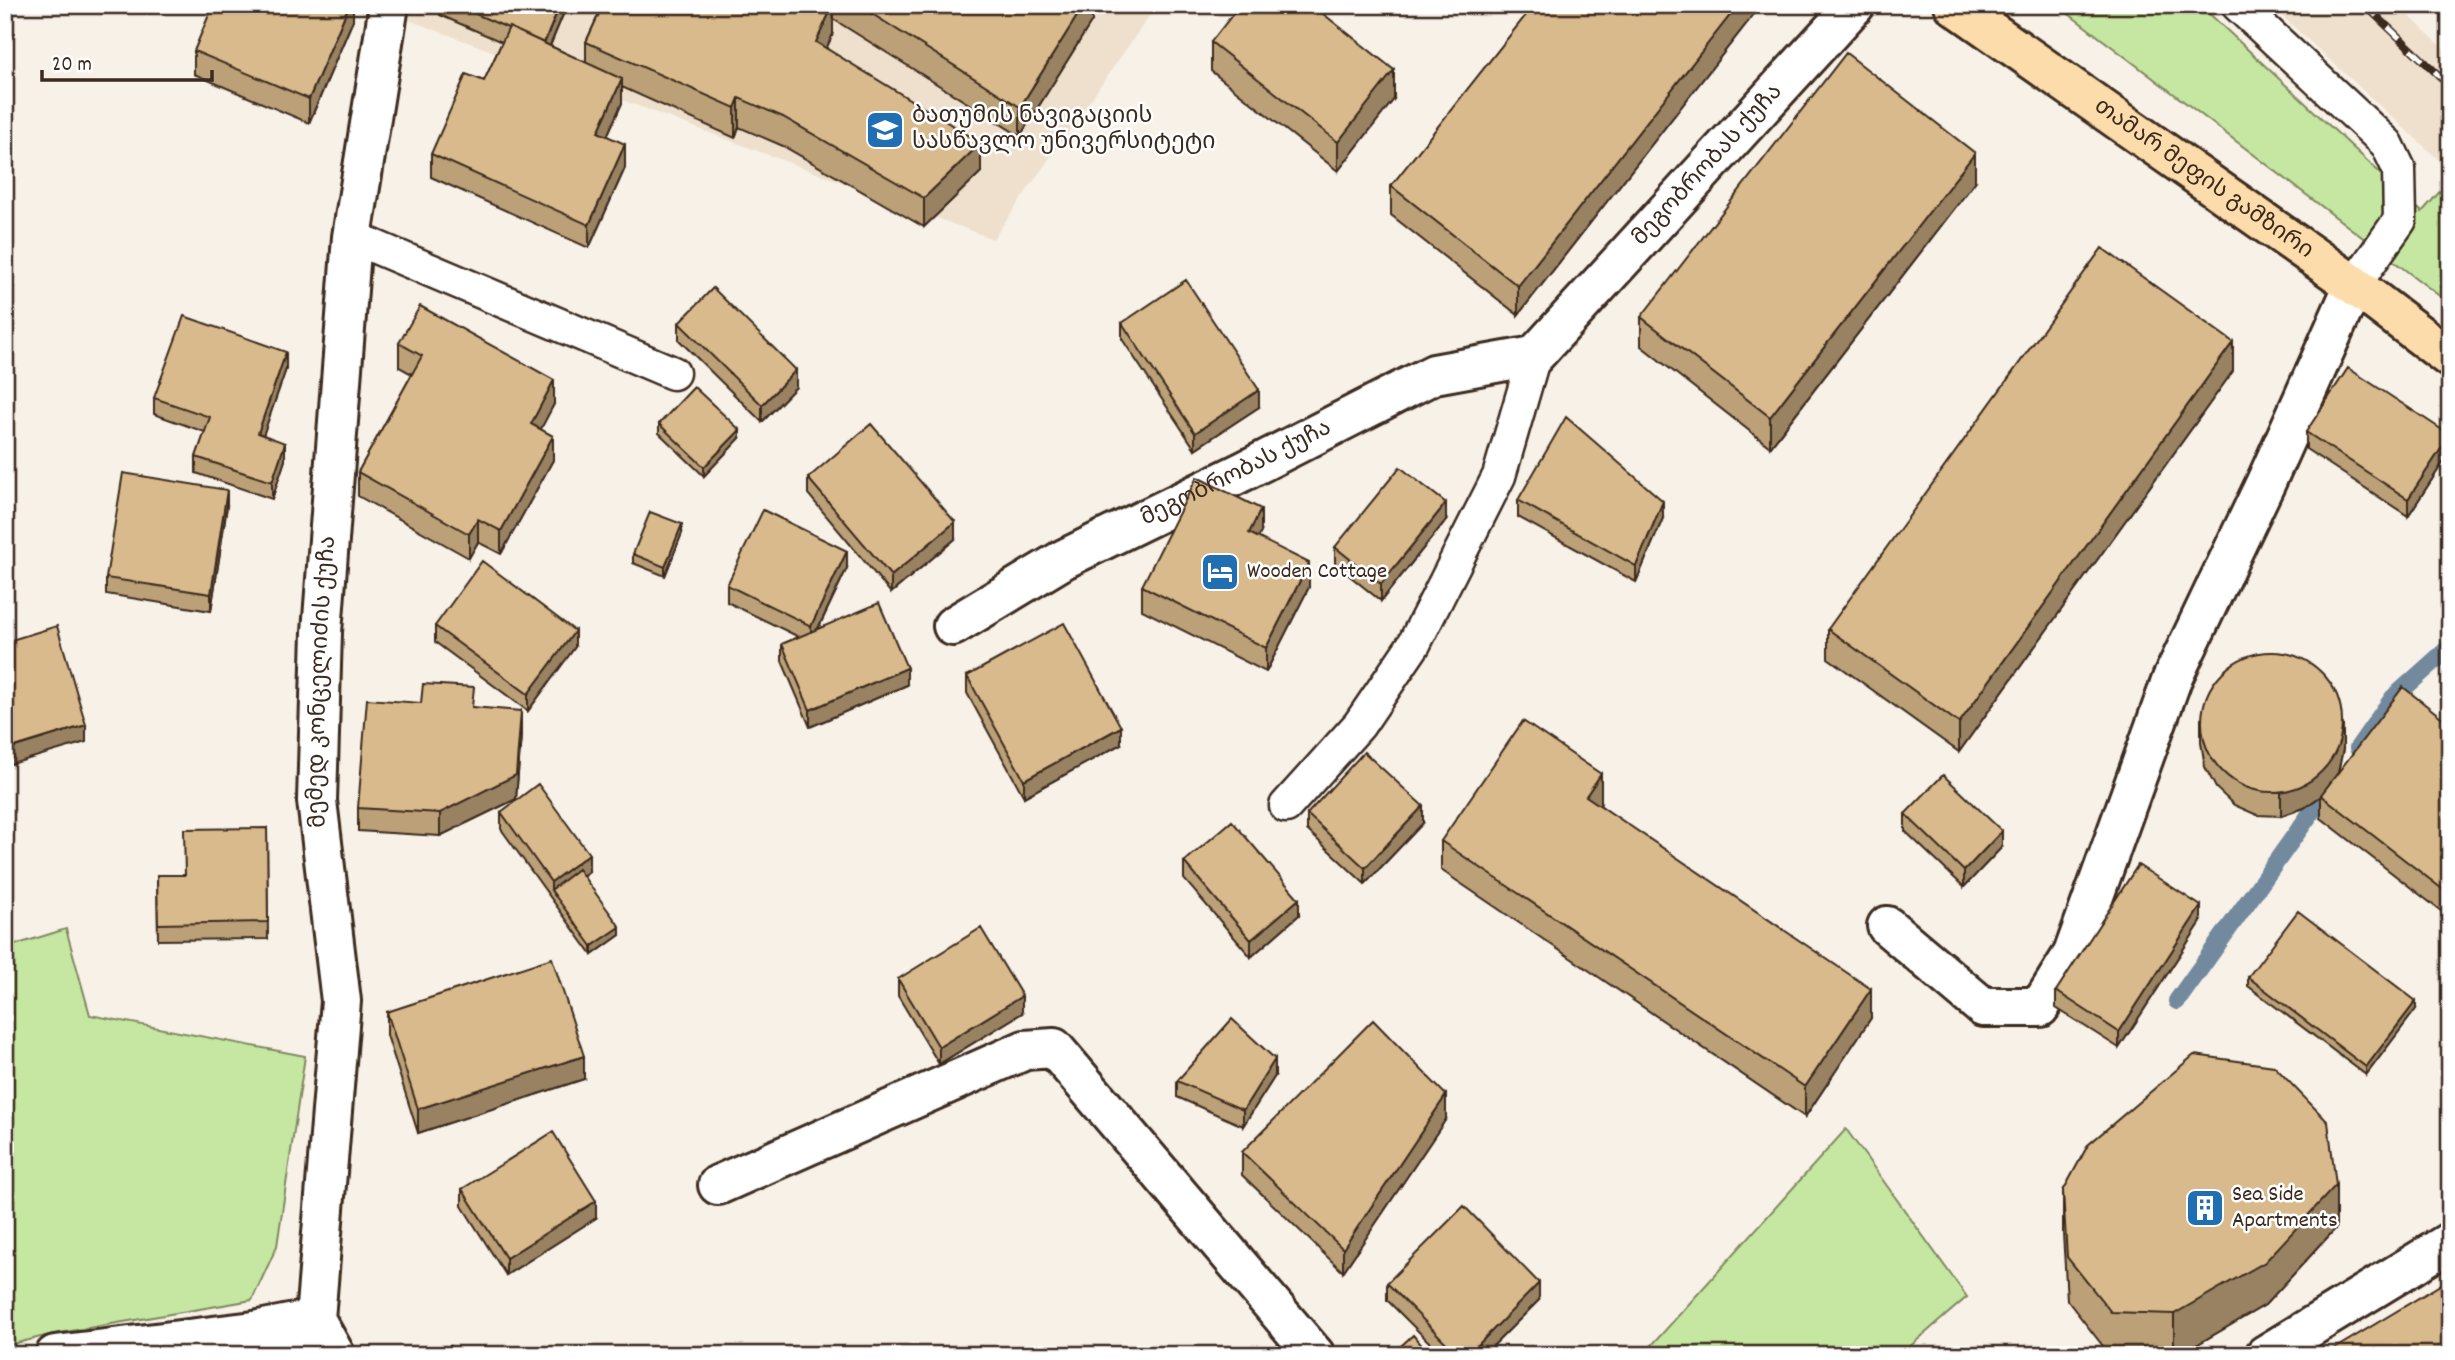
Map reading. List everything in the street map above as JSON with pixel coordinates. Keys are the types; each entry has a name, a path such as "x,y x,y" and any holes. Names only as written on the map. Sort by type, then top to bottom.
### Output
{"main road":[{"name":"თამარ მეფის გამზირი","path":"1954,5 2354,285 2450,358"}],"street":[{"name":"მემედ კონცელიძის ქუჩა","path":"316,1319 341,1001 317,801 322,632 352,237 389,5"},
{"name":"მეგობრობას ქუჩა","path":"953,626 1064,558 1244,471 1434,374 1534,356 1855,5"},
{"path":"1887,926 1983,1007 2040,1007 2073,954 2172,679 2266,482 2354,285"},
{"path":"718,1185 1025,1050 1054,1048 1315,1355"},
{"path":"2266,1355 2450,1242"},
{"path":"55,1355 254,1331 316,1319 335,1355"}],"lane":[{"path":"2238,5 2387,144 2399,169 2400,220 2354,285"},
{"path":"352,237 673,373"},
{"name":"მეგობრობას ქუჩა","path":"1286,806 1359,726 1415,644 1500,477 1534,356"},
{"path":"296,1355 316,1319"}],"shaded area":[{"name":"ბათუმის ნავიგაციის სასწავლო უნივერსიტეტი","path":"411,5 1157,5 993,239 409,20"},
{"path":"2270,5 2398,5 2450,55 2450,170"}],"green space":[{"path":"2057,5 2200,5 2422,212 2450,180 2450,304"},
{"path":"66,929 90,1015 305,1056 277,1246 252,1300 53,1334 5,1346 5,948"},
{"path":"1846,1129 1967,1297 1900,1355 1643,1355"}],"building":[{"path":"213,5 349,5 309,99 194,51"},
{"path":"455,5 560,5 544,43"},
{"path":"603,5 833,5 816,42 981,143 924,198 783,117 739,98 735,108 586,42"},
{"path":"858,5 1084,5 1020,107"},
{"path":"1240,5 1312,5 1394,70 1338,142 1211,42"},
{"path":"1534,5 1738,5 1518,286 1391,186"},
{"path":"509,27 622,79 598,132 625,144 589,225 431,154 466,74 484,81"},
{"path":"1846,53 1975,153 1770,417 1641,317"},
{"path":"2102,248 2233,342 1959,723 1828,629"},
{"path":"1186,280 1259,390 1195,433 1122,323"},
{"path":"713,288 796,370 762,405 679,323"},
{"path":"420,306 554,380 531,424 553,436 501,531 478,519 469,534 358,472 422,356 399,343"},
{"path":"184,316 286,352 258,433 285,443 272,482 196,457 210,417 154,398"},
{"path":"2348,368 2450,435 2408,499 2306,432"},
{"path":"694,387 740,430 704,467 659,424"},
{"path":"1566,417 1663,501 1636,566 1518,500"},
{"path":"871,424 955,522 891,576 808,478"},
{"name":"Wooden Cottage","path":"1400,467 1446,503 1381,584 1335,547"},
{"path":"123,473 227,490 211,594 106,578"},
{"name":"Wooden Cottage","path":"1197,477 1261,509 1249,533 1309,563 1266,648 1142,586"},
{"path":"763,510 847,551 811,626 727,585"},
{"path":"650,512 682,524 665,567 633,554"},
{"path":"482,561 575,631 528,694 435,626"},
{"path":"879,603 907,668 810,710 782,644"},
{"path":"1064,623 1121,727 1024,780 967,676"},
{"path":"57,626 86,725 5,750 5,642"},
{"path":"2272,652 2299,657 2322,672 2337,695 2342,722 2337,749 2322,772 2299,787 2272,792 2245,787 2222,772 2207,749 2202,722 2207,695 2222,672 2245,657"},
{"path":"423,684 474,687 472,707 521,711 516,775 440,813 358,808 367,699 421,703"},
{"path":"2403,687 2450,724 2450,895 2321,795"},
{"path":"1523,721 1601,774 1586,796 1871,989 1805,1087 1441,841"},
{"path":"1364,752 1423,806 1365,868 1307,814"},
{"path":"1943,775 2002,831 1964,871 1905,814"},
{"path":"538,784 589,854 551,882 501,812"},
{"path":"1232,821 1299,899 1251,940 1184,862"},
{"path":"267,828 268,922 158,924 157,875 185,875 184,829"},
{"path":"2138,865 2201,906 2119,1032 2056,991"},
{"path":"578,869 620,927 592,946 551,890"},
{"path":"2298,911 2416,1001 2366,1067 2248,977"},
{"path":"981,928 1022,996 939,1047 898,979"},
{"path":"552,958 584,1056 418,1109 387,1012"},
{"path":"1232,1019 1275,1059 1243,1110 1177,1081"},
{"path":"1373,1020 1446,1095 1343,1249 1242,1152"},
{"name":"Sea Side Apartments","path":"2194,1055 2274,1066 2328,1122 2336,1185 2265,1262 2174,1314 2111,1312 2067,1257 2063,1191 2088,1145"},
{"path":"553,1132 596,1201 506,1258 462,1189"},
{"path":"1464,1206 1539,1283 1468,1355 1458,1355 1387,1283"},
{"path":"2450,1279 2450,1355 2324,1355"},
{"path":"1413,1335 1430,1355 1391,1355"},
{"path":"450,1346 454,1355 430,1355"}],"waterway":[{"path":"2358,748 2393,698 2450,647"},
{"path":"2177,1001 2333,782"}],"railway":[{"path":"2365,5 2450,86"}],"place":[{"name":"ბათუმის ნავიგაციის სასწავლო უნივერსიტეტი","path":"885,130"},
{"name":"Wooden Cottage","path":"1220,572"},
{"name":"Sea Side Apartments","path":"2205,1208"}]}
